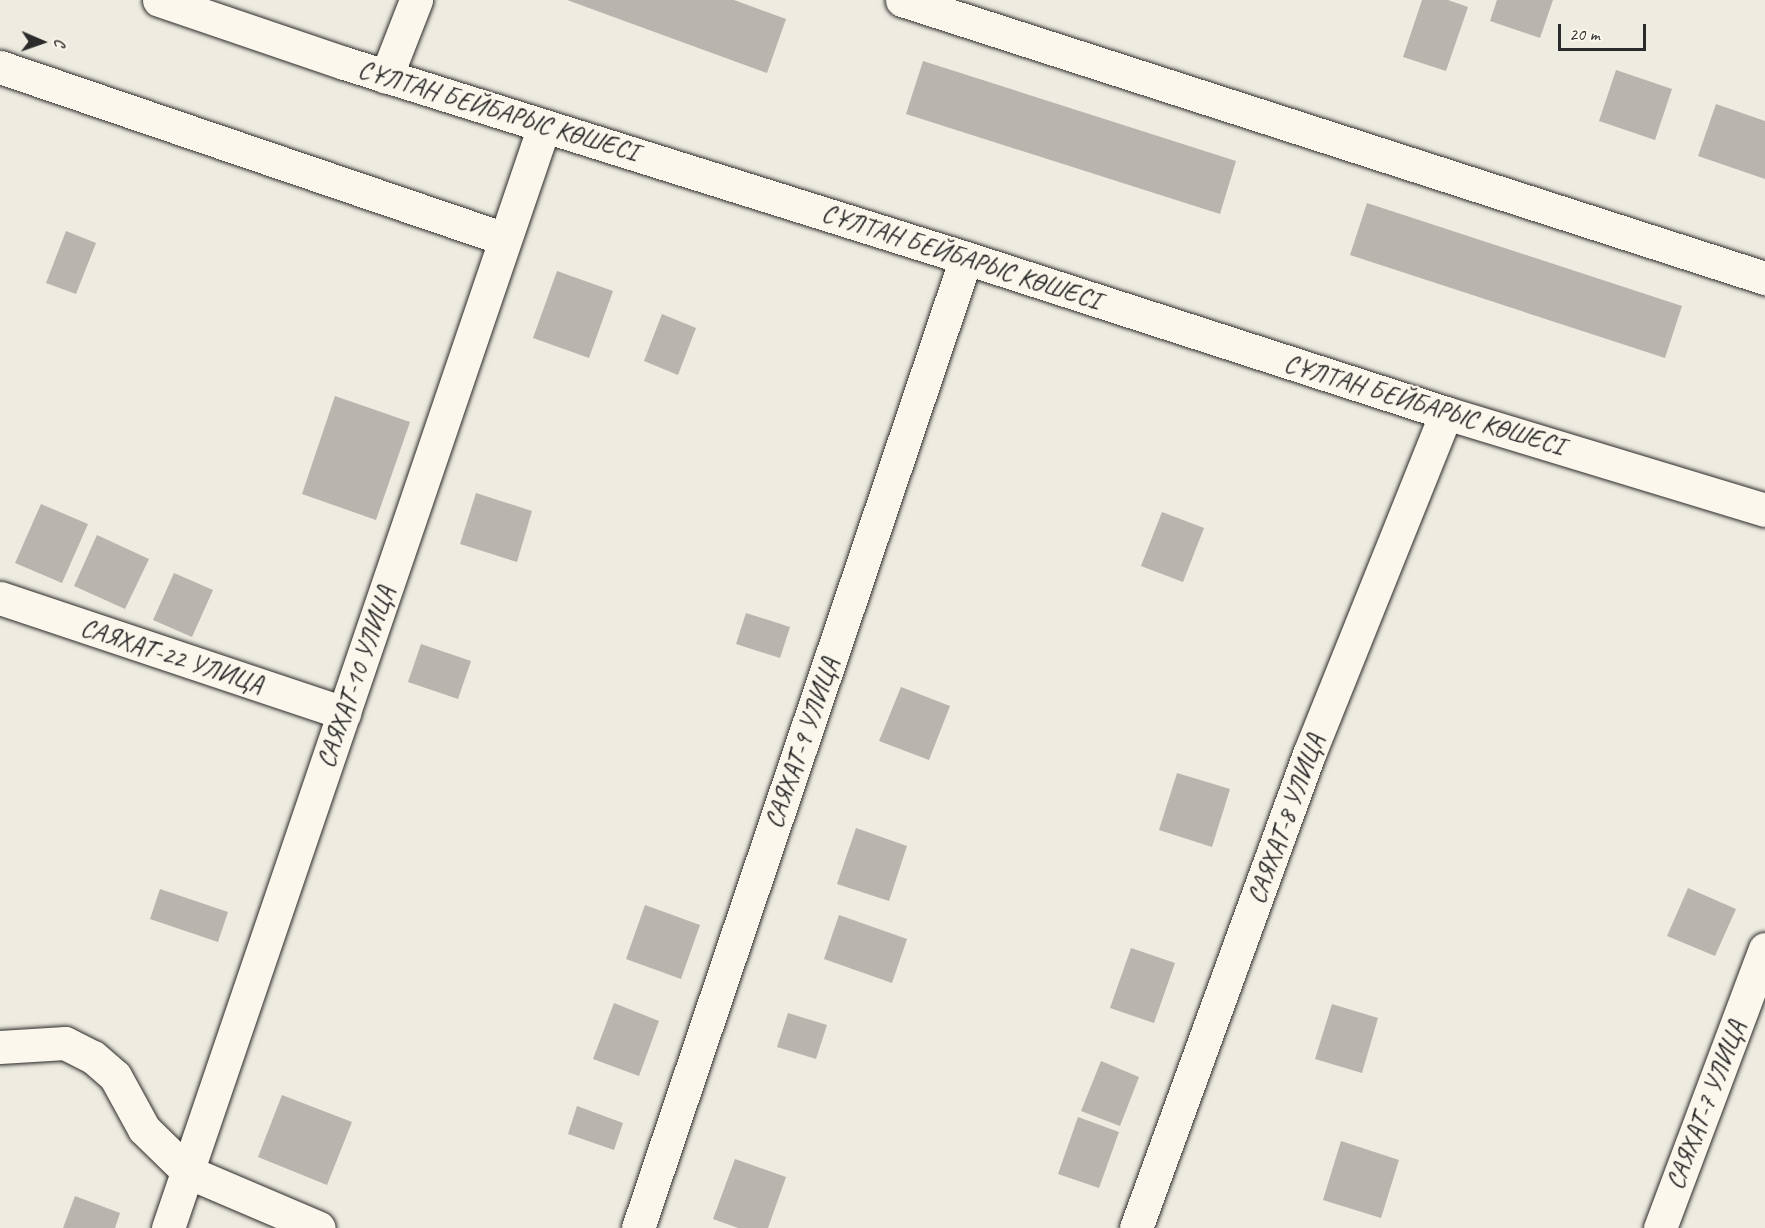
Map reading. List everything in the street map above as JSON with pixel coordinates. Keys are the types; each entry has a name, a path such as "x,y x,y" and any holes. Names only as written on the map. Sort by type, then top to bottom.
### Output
{"street":[{"name":"СҰЛТАН БЕЙБАРЫС КӨШЕСІ","path":"159,0 386,76 966,258 1446,413 1765,510"},
{"path":"386,76 416,0"},
{"path":"902,0 1765,278"},
{"path":"0,67 505,239"},
{"name":"САЯХАТ-10 УЛИЦА","path":"168,1228 544,126"},
{"name":"САЯХАТ-9 УЛИЦА","path":"638,1228 966,258"},
{"name":"САЯХАТ-8 УЛИЦА","path":"1136,1228 1309,754 1446,413"},
{"name":"САЯХАТ-22 УЛИЦА","path":"0,597 344,713"},
{"name":"САЯХАТ-7 УЛИЦА","path":"1660,1228 1765,949"},
{"path":"0,1047 65,1043 93,1057 115,1076 144,1129 188,1172 319,1228"}],"building":[{"path":"567,0 734,0 786,19 767,73"},
{"path":"1422,0 1448,0 1468,7 1446,71 1403,57"},
{"path":"1497,0 1553,0 1540,38 1490,21"},
{"path":"923,61 1236,161 1220,214 906,114"},
{"path":"1616,70 1672,89 1655,140 1599,121"},
{"path":"1716,104 1765,121 1765,179 1698,156"},
{"path":"1367,203 1682,306 1665,358 1350,255"},
{"path":"66,231 96,243 76,294 46,283"},
{"path":"557,271 613,291 589,358 533,338"},
{"path":"662,314 696,328 678,375 644,361"},
{"path":"335,396 410,422 376,520 302,494"},
{"path":"476,493 532,511 517,562 460,544"},
{"path":"41,504 88,524 62,583 15,563"},
{"path":"1162,512 1204,528 1183,582 1141,566"},
{"path":"97,535 149,559 125,609 74,586"},
{"path":"174,573 213,590 192,637 153,620"},
{"path":"746,613 790,627 780,658 736,644"},
{"path":"421,644 471,661 458,699 408,682"},
{"path":"901,687 950,706 929,760 879,741"},
{"path":"1177,773 1230,789 1212,847 1159,830"},
{"path":"856,828 907,846 889,901 837,884"},
{"path":"1688,888 1736,909 1715,956 1667,936"},
{"path":"160,889 228,912 218,942 150,919"},
{"path":"645,905 700,925 681,979 626,959"},
{"path":"839,915 907,939 892,983 824,959"},
{"path":"1131,948 1175,963 1154,1023 1110,1008"},
{"path":"614,1003 659,1021 639,1076 593,1059"},
{"path":"1332,1004 1378,1018 1362,1073 1315,1059"},
{"path":"788,1013 827,1025 816,1059 777,1047"},
{"path":"1101,1061 1139,1077 1120,1126 1081,1111"},
{"path":"282,1095 352,1122 327,1185 258,1157"},
{"path":"577,1106 623,1123 614,1150 568,1134"},
{"path":"1078,1117 1119,1132 1099,1188 1058,1174"},
{"path":"1341,1141 1399,1160 1381,1218 1323,1200"},
{"path":"735,1159 786,1177 768,1228 738,1228 713,1219"},
{"path":"75,1196 120,1213 115,1228 63,1228"}]}
